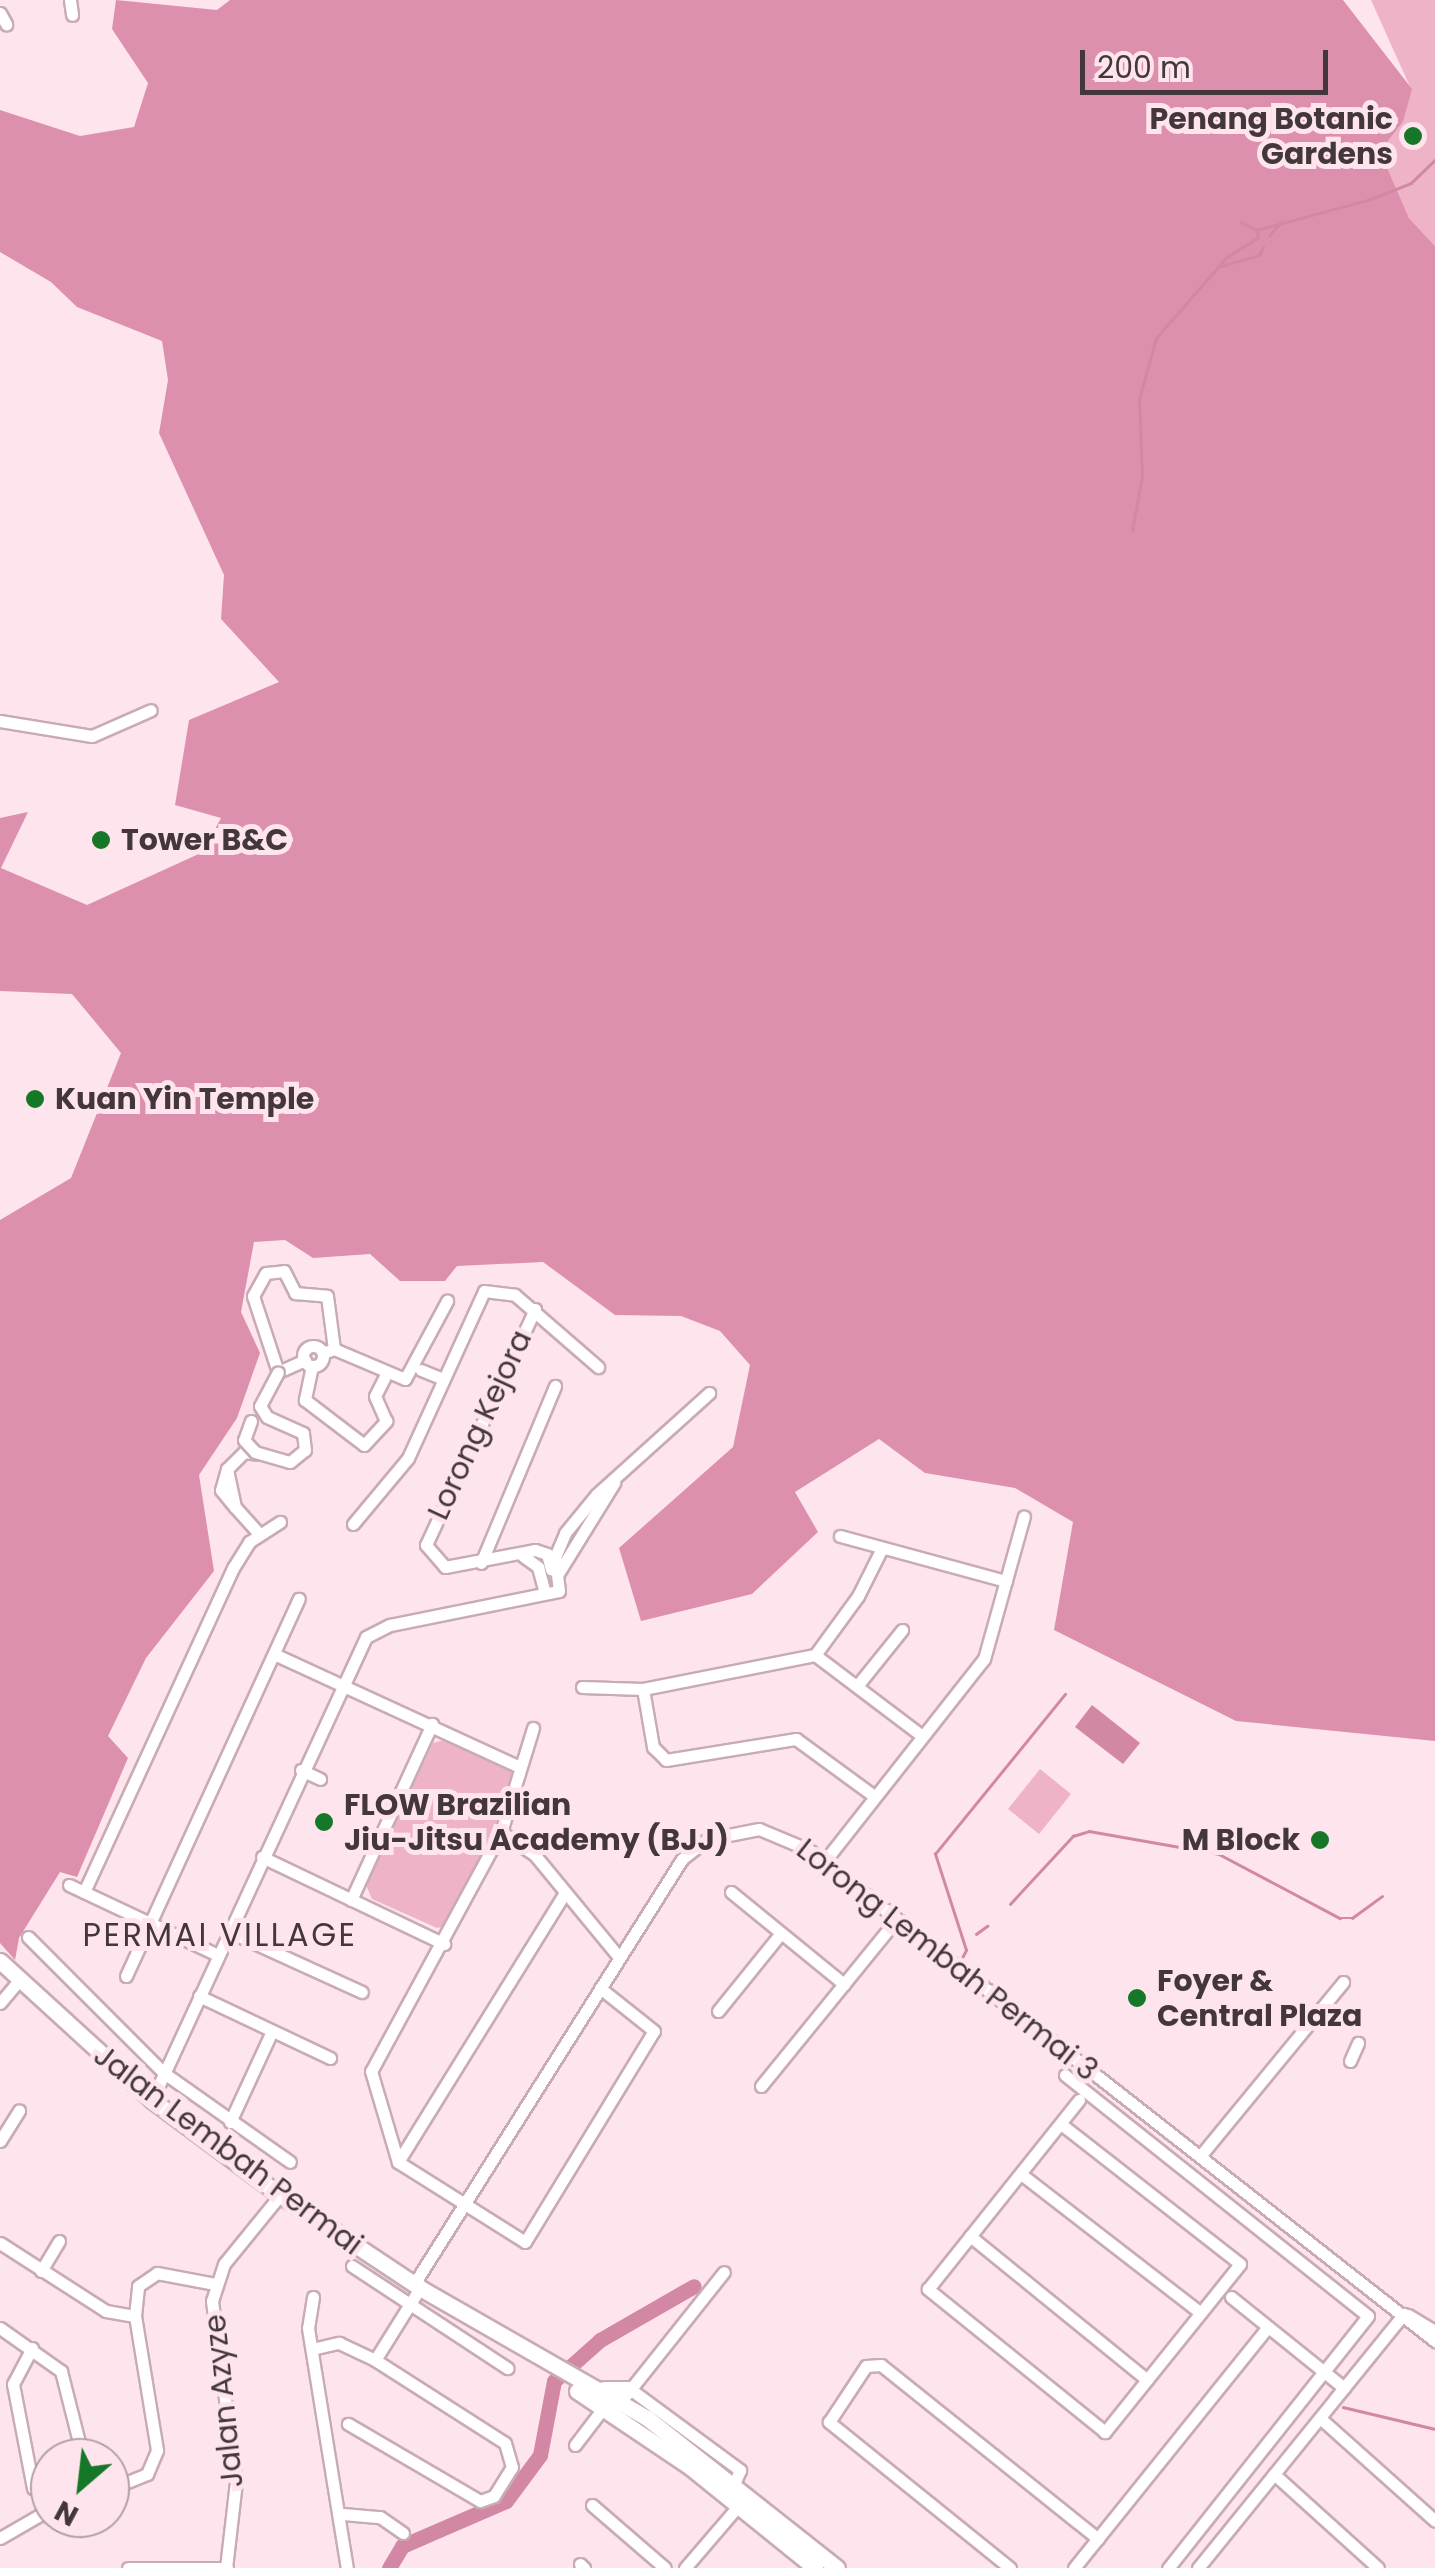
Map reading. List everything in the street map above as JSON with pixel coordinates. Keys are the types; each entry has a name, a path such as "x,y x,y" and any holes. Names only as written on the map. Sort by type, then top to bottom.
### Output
{"main road":[{"name":"Jalan Lembah Permai","path":"0,1961 152,2100 280,2195 417,2286 581,2386 738,2506 795,2562 815,2568"},
{"name":"Jalan Lembah Permai","path":"581,2386 626,2396 837,2568"},
{"path":"626,2396 624,2412 690,2467"}],"street":[{"path":"70,0 72,15"},
{"path":"0,721 92,736 150,710"},
{"path":"278,1372 253,1296 266,1273 284,1271 295,1293 327,1296 329,1351"},
{"path":"353,1524 408,1458 484,1291 502,1289 534,1309 598,1368"},
{"path":"329,1351 386,1374 408,1377 447,1300"},
{"name":"Lorong Kejora","path":"534,1309 426,1545 445,1567 523,1556 538,1566 550,1593"},
{"path":"259,1534 219,1482 244,1452 292,1462 304,1453 304,1432 268,1414 250,1421 244,1440 255,1452 290,1462 305,1450 303,1434 267,1418 260,1406 278,1372 308,1363 329,1351"},
{"path":"308,1363 306,1400 364,1445 386,1422 374,1396 386,1374"},
{"path":"421,1370 442,1380"},
{"path":"481,1564 555,1386"},
{"path":"152,2100 339,1686 376,1629 550,1593 558,1572 617,1478 710,1393"},
{"path":"824,1862 984,1659 1024,1516"},
{"path":"84,1892 233,1568 259,1534 280,1522"},
{"path":"840,1536 1006,1580"},
{"path":"582,1687 643,1689 815,1655 858,1596 882,1548"},
{"path":"126,1976 299,1599"},
{"path":"857,1686 902,1630"},
{"path":"274,1654 517,1766"},
{"path":"815,1655 922,1736"},
{"path":"643,1689 653,1747 672,1760 796,1739 874,1796"},
{"path":"351,1900 432,1724"},
{"path":"533,1728 517,1766 520,1784 501,1832 444,1944 371,2071 398,2162 519,2242 530,2238 654,2031 600,1988"},
{"path":"301,1770 320,1779"},
{"name":"Lorong Lembah Permai 3","path":"376,2360 462,2206 682,1860 708,1839 760,1829 791,1839 824,1862 1404,2314"},
{"path":"501,1832 534,1854 619,1957"},
{"path":"262,1858 444,1944"},
{"path":"68,1885 218,1955"},
{"path":"730,1892 844,1984"},
{"path":"398,2162 565,1893"},
{"path":"761,2086 895,1921"},
{"path":"228,1931 362,1992"},
{"path":"718,2012 780,1933"},
{"path":"28,1937 164,2073 290,2162"},
{"path":"0,2003 19,1980"},
{"path":"1201,2155 1343,1982"},
{"path":"199,1996 330,2058"},
{"path":"230,2122 272,2031"},
{"path":"1350,2061 1358,2043"},
{"path":"1064,2075 1082,2095 1368,2316 1168,2568"},
{"path":"1064,2120 1240,2264 1105,2432 928,2289 1097,2076"},
{"path":"0,2141 19,2111"},
{"path":"1021,2174 1201,2313"},
{"name":"Jalan Azyze","path":"227,2568 236,2481 214,2348 215,2284 236,2245 280,2195"},
{"path":"970,2236 1147,2380"},
{"path":"41,2271 59,2241"},
{"path":"0,2242 114,2315 135,2316"},
{"name":"Jalan Lembah Permai","path":"352,2266 508,2368"},
{"path":"724,2272 626,2396 658,2411 740,2470 734,2484"},
{"path":"130,2481 147,2474 157,2450 135,2316 138,2286 148,2274 215,2284"},
{"path":"314,2297 307,2320 343,2514 347,2568"},
{"path":"1231,2297 1344,2388"},
{"path":"1404,2314 1435,2331"},
{"path":"1404,2314 1435,2341"},
{"path":"1198,2568 1404,2314"},
{"path":"1074,2568 1268,2327"},
{"path":"0,2328 32,2348 64,2377 78,2438"},
{"path":"312,2349 339,2344 376,2360 505,2443 512,2467 494,2496 472,2499 348,2424"},
{"path":"30,2472 13,2384 32,2348"},
{"path":"1010,2568 829,2422 829,2414 874,2362 1098,2539"},
{"path":"575,2445 604,2407"},
{"path":"1320,2418 1435,2521"},
{"path":"1274,2474 1378,2568"},
{"path":"592,2505 665,2568"},
{"path":"685,2568 738,2506"},
{"path":"343,2514 380,2517 403,2533"},
{"path":"0,2538 30,2521"},
{"path":"128,2568 227,2568"}],"shaded area":[{"path":"116,0 217,10 230,0 1343,0 1412,89 1403,122 1380,151 1409,218 1435,246 1435,1741 1236,1721 1054,1630 1073,1522 1015,1488 925,1473 879,1439 795,1492 818,1532 752,1594 641,1621 619,1548 733,1447 750,1365 720,1331 681,1316 615,1315 543,1262 457,1266 445,1281 400,1281 370,1254 313,1258 285,1240 254,1242 241,1312 260,1353 237,1418 199,1475 214,1571 146,1658 108,1736 128,1758 77,1877 60,1872 19,1938 15,1960 0,1943 0,1220 71,1178 121,1053 72,994 0,991 0,818 28,812 1,868 87,905 203,852 221,818 175,805 189,720 279,682 221,619 224,575 159,433 168,380 162,341 77,307 51,282 0,252 0,110 80,136 134,127 148,83 112,29"},
{"name":"Penang Botanic Gardens","path":"1371,0 1435,0 1435,246 1409,218 1380,151 1403,122 1411,89"},
{"path":"1092,1705 1140,1743 1123,1764 1075,1727"},
{"path":"444,1740 512,1771 515,1781 449,1925 437,1928 372,1899 366,1885 433,1743"},
{"path":"1040,1769 1071,1794 1039,1834 1008,1809"}],"waterway":[{"path":"1132,531 1142,476 1139,399 1156,338 1227,257 1258,238 1257,230 1371,199 1411,183 1435,160"},
{"path":"1241,222 1257,230"},
{"path":"1269,236 1281,222"},
{"path":"1221,266 1259,255 1263,247"},
{"path":"962,1958 966,1950 935,1854 1065,1694"},
{"path":"1010,1904 1073,1836 1089,1831 1219,1854 1340,1918 1352,1918 1382,1896"},
{"path":"976,1934 987,1926"},
{"path":"389,2568 402,2546 506,2501 540,2455 554,2381 600,2340 694,2286"},
{"path":"1343,2407 1435,2429"}],"place":[{"name":"Penang Botanic Gardens","path":"1413,136"},
{"name":"Tower B&C","path":"101,840"},
{"name":"Kuan Yin Temple","path":"35,1099"},
{"name":"FLOW Brazilian Jiu-Jitsu Academy (BJJ)","path":"324,1822"},
{"name":"M Block","path":"1320,1840"},
{"name":"Foyer & Central Plaza","path":"1137,1998"}],"district":[{"name":"PERMAI VILLAGE","path":"220,1935"}]}
